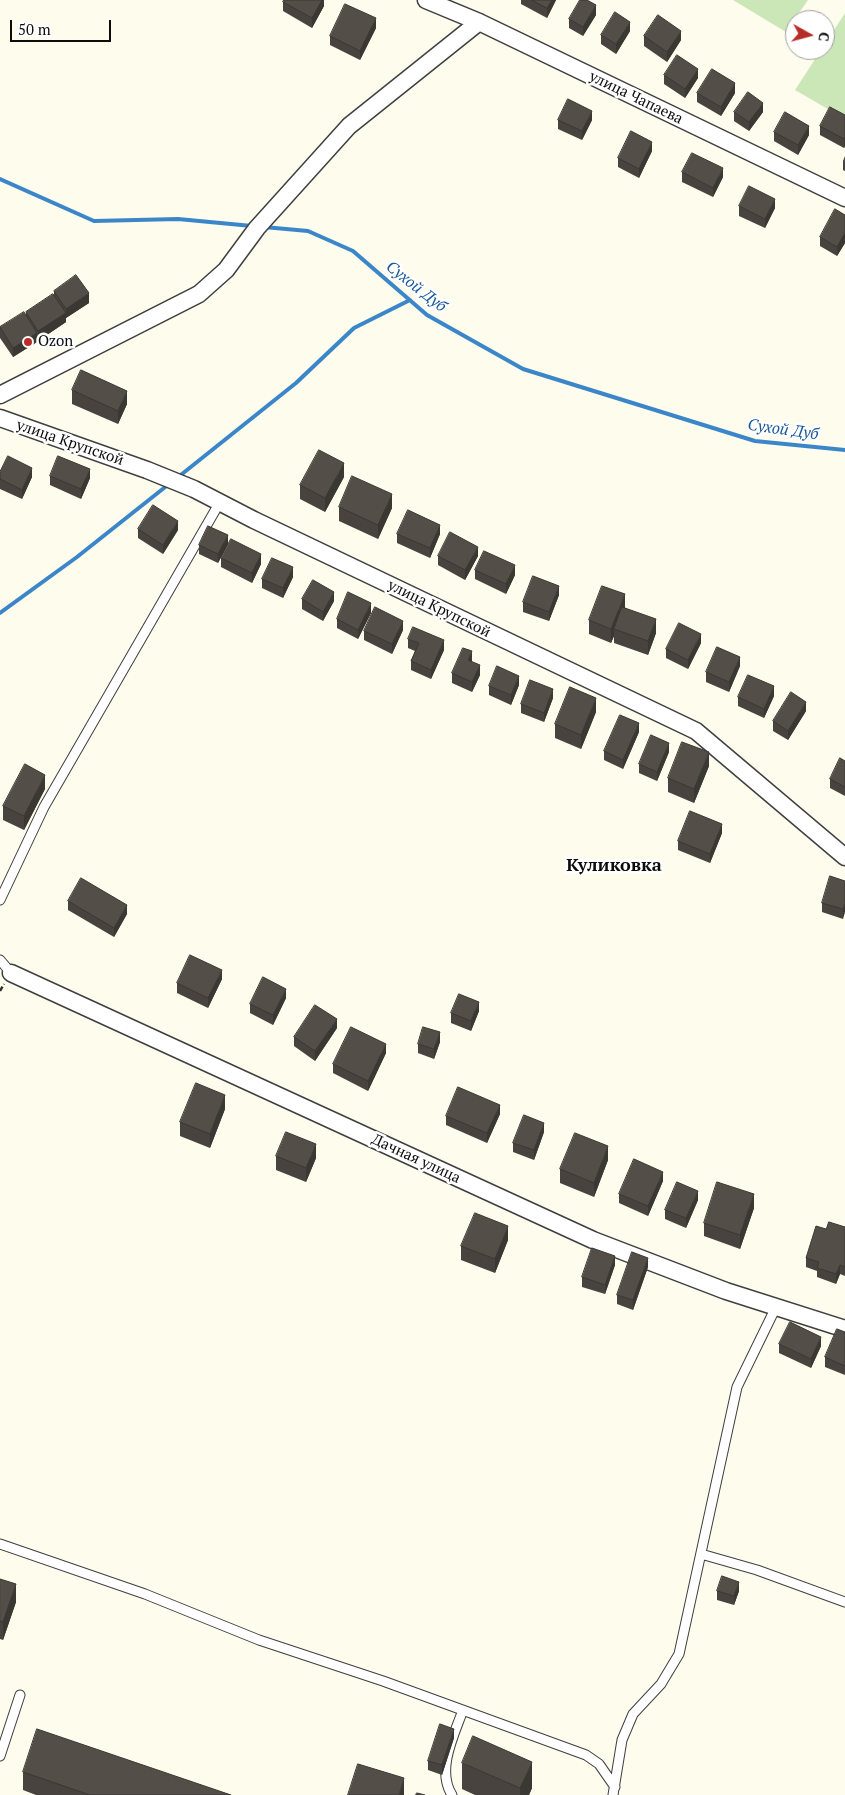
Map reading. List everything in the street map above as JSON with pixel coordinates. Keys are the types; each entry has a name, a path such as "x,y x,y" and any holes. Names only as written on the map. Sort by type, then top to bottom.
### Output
{"street":[{"name":"улица Чапаева","path":"426,0 478,22 845,198"},
{"path":"0,395 199,294 226,270 257,228 349,126 478,22"},
{"name":"улица Крупской","path":"0,418 147,470 194,489 696,730 845,857"},
{"name":"Дачная улица","path":"11,973 592,1240 726,1291 845,1329"}],"lane":[{"path":"0,900 44,807 220,502"},
{"name":"Дачная улица","path":"0,960 11,973"},
{"path":"614,1791 622,1740 633,1714 661,1684 679,1654 737,1387 776,1308"},
{"path":"0,1544 145,1594 258,1640 586,1754 600,1764 614,1791"},
{"path":"701,1554 758,1570 845,1602"},
{"path":"0,1756 20,1695"},
{"path":"452,1795 446,1786 447,1756 463,1710"}],"green space":[{"path":"733,0 808,0 801,10 785,10 785,31"},
{"path":"845,13 845,119 795,90 814,60 835,60 835,28"}],"building":[{"path":"284,0 322,0 312,18 283,2"},
{"path":"532,0 552,0 547,8"},
{"path":"580,0 587,0 596,5 583,27 569,19"},
{"path":"345,4 376,18 360,51 330,36"},
{"path":"615,12 630,22 616,44 601,35"},
{"path":"658,15 681,31 667,52 644,36"},
{"path":"677,55 698,69 685,89 664,75"},
{"path":"712,69 735,83 721,107 697,93"},
{"path":"748,92 763,103 749,122 734,112"},
{"path":"568,99 592,111 582,131 558,120"},
{"path":"830,107 845,115 844,139 820,126"},
{"path":"785,112 809,126 798,145 774,132"},
{"path":"631,131 652,142 639,169 618,158"},
{"path":"692,153 723,168 713,188 682,172"},
{"path":"749,186 775,199 765,219 739,206"},
{"path":"835,209 845,215 845,233 837,247 820,237"},
{"path":"76,275 89,293 66,309 54,291"},
{"path":"53,294 66,313 38,331 26,312"},
{"path":"24,312 37,333 13,348 0,327"},
{"path":"81,370 127,391 118,411 72,390"},
{"path":"319,450 344,463 325,498 300,485"},
{"path":"8,456 32,468 22,490 0,479 0,472"},
{"path":"58,456 90,469 81,489 50,476"},
{"path":"352,476 392,494 378,525 339,507"},
{"path":"153,505 178,521 163,545 138,529"},
{"path":"408,510 440,525 430,548 397,534"},
{"path":"208,526 228,535 218,554 199,545"},
{"path":"450,532 478,547 465,570 438,556"},
{"path":"231,539 261,554 252,573 221,558"},
{"path":"484,551 515,565 506,584 475,570"},
{"path":"272,558 293,567 283,588 262,579"},
{"path":"533,576 559,586 549,612 523,602"},
{"path":"313,580 334,592 323,612 302,599"},
{"path":"602,586 625,594 611,629 589,620"},
{"path":"348,592 371,603 358,630 337,619"},
{"path":"375,607 403,621 392,644 364,631"},
{"path":"622,607 656,619 648,641 614,629"},
{"path":"679,623 701,634 688,660 666,649"},
{"path":"413,627 444,640 431,670 411,661 419,643 408,639"},
{"path":"717,647 740,657 729,682 706,672"},
{"path":"463,648 472,651 468,660 480,665 472,682 452,673"},
{"path":"497,666 519,676 511,695 489,686"},
{"path":"748,675 774,686 764,709 738,697"},
{"path":"530,680 553,689 544,713 521,704"},
{"path":"570,687 596,698 581,735 555,724"},
{"path":"791,692 806,702 788,731 773,721"},
{"path":"620,715 639,723 623,760 604,751"},
{"path":"651,735 669,743 657,772 639,764"},
{"path":"682,742 709,752 694,789 668,778"},
{"path":"840,758 845,761 845,787 830,779"},
{"path":"25,764 45,775 24,816 3,806"},
{"path":"690,811 722,824 710,854 678,841"},
{"path":"830,876 845,881 845,903 843,909 822,903"},
{"path":"81,878 127,905 114,928 68,901"},
{"path":"190,955 222,970 208,998 177,983"},
{"path":"263,977 286,989 273,1015 250,1004"},
{"path":"459,994 479,1002 471,1021 451,1013"},
{"path":"315,1005 337,1019 315,1051 294,1037"},
{"path":"351,1027 386,1044 368,1081 333,1064"},
{"path":"423,1027 440,1032 434,1049 418,1044"},
{"path":"196,1083 225,1095 210,1134 180,1122"},
{"path":"458,1087 500,1105 487,1133 446,1116"},
{"path":"524,1115 544,1123 534,1150 513,1143"},
{"path":"286,1132 316,1144 306,1168 276,1156"},
{"path":"575,1133 608,1146 594,1183 560,1169"},
{"path":"634,1159 663,1172 648,1206 619,1194"},
{"path":"677,1182 698,1191 686,1218 665,1210"},
{"path":"717,1182 754,1194 740,1235 704,1223"},
{"path":"475,1213 508,1226 495,1259 461,1246"},
{"path":"829,1222 845,1227 845,1267 840,1265 836,1274 817,1268 819,1262 806,1258 816,1226 826,1229"},
{"path":"592,1248 615,1256 605,1285 582,1277"},
{"path":"632,1252 648,1258 633,1300 617,1295"},
{"path":"790,1322 821,1337 811,1359 779,1344"},
{"path":"837,1329 845,1332 845,1366 825,1357"},
{"path":"722,1576 739,1582 734,1596 717,1591"},
{"path":"0,1579 16,1584 3,1622 0,1621"},
{"path":"440,1724 454,1729 442,1765 428,1761"},
{"path":"37,1729 231,1795 90,1795 23,1772"},
{"path":"473,1736 532,1762 520,1788 462,1763"},
{"path":"358,1764 404,1778 399,1795 348,1795"}],"waterway":[{"name":"Сухой Дуб","path":"0,179 94,221 178,219 252,226"},
{"name":"Сухой Дуб","path":"264,227 308,231 353,251 427,315 523,369 755,441 845,450"},
{"path":"177,478 296,383 354,328 410,300"},
{"path":"0,613 77,557 169,484"}],"place":[{"name":"Ozon","path":"28,342"}],"district":[{"name":"Куликовка","path":"614,866"}]}
